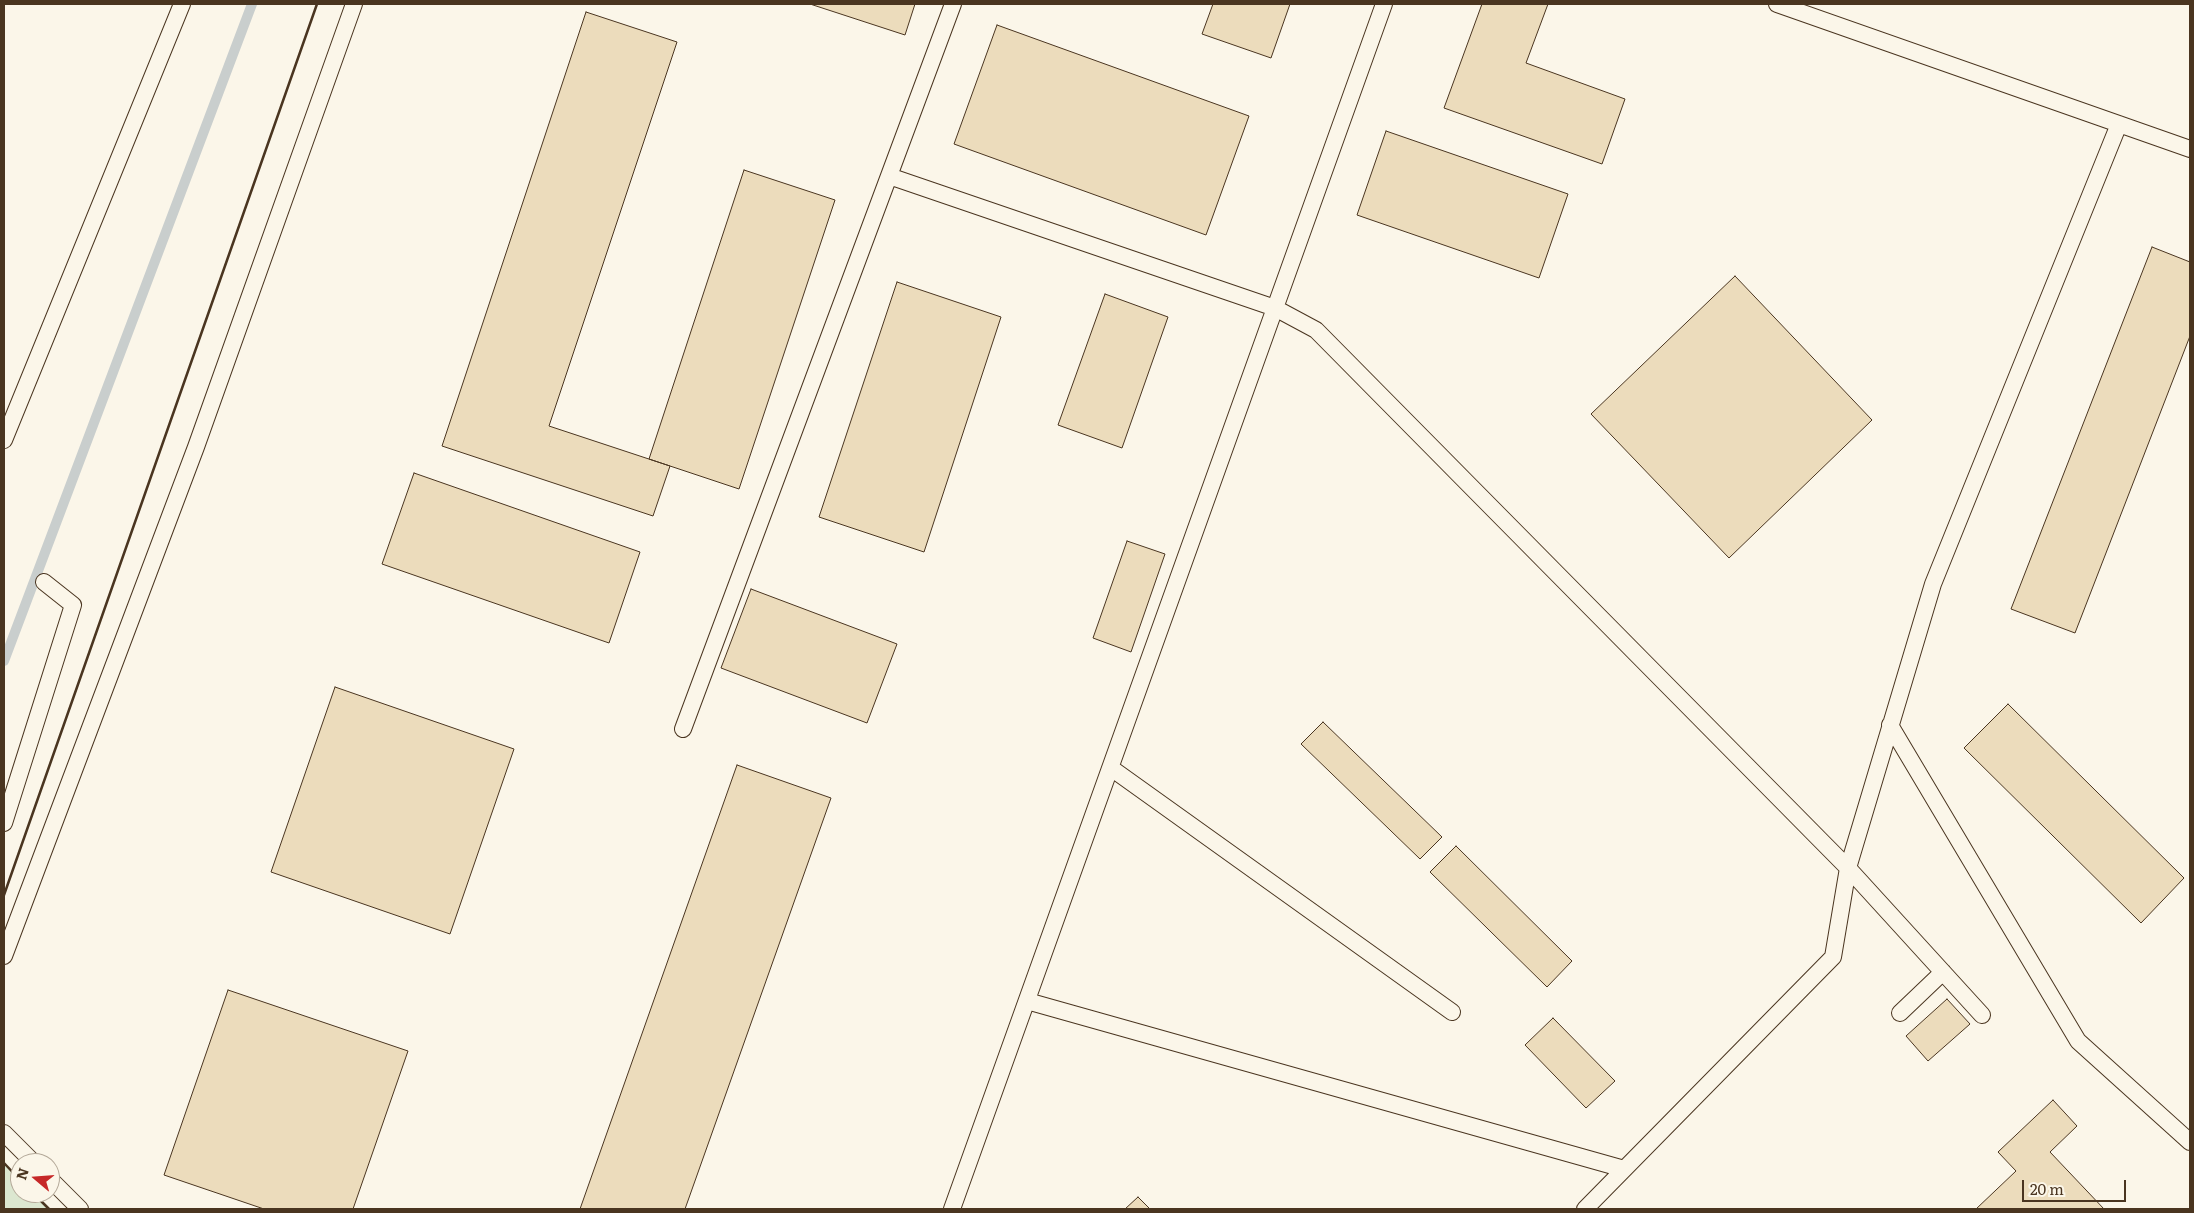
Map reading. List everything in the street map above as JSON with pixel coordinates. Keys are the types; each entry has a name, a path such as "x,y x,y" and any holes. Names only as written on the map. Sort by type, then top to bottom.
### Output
{"lane":[{"path":"4,440 182,4"},
{"path":"4,956 196,447 354,4"},
{"path":"684,729 953,4"},
{"path":"952,1209 1384,4"},
{"path":"1777,4 2190,149"},
{"path":"1585,1209 1833,957 1848,868 1933,584 2119,124"},
{"path":"889,176 1275,308 1316,330 1848,868 1982,1015"},
{"path":"4,823 73,605 44,582"},
{"path":"1890,725 2078,1041 2190,1142"},
{"path":"1110,768 1452,1012"},
{"path":"1900,1013 1943,972"},
{"path":"1027,1001 1624,1169"},
{"path":"4,1133 24,1153"},
{"path":"60,1189 80,1209"}],"green space":[{"path":"4,1164 10,1170 10,1203 43,1203 49,1209 4,1209"}],"building":[{"path":"810,4 915,4 905,35"},
{"path":"1213,4 1290,4 1271,58 1202,34"},
{"path":"1482,4 1548,4 1526,63 1625,99 1602,164 1444,108"},
{"path":"586,12 677,42 549,426 670,466 653,516 442,446"},
{"path":"997,25 1249,116 1206,235 954,144"},
{"path":"1386,131 1568,194 1539,278 1357,215"},
{"path":"744,170 835,200 739,489 649,459"},
{"path":"2152,247 2190,262 2190,336 2075,633 2011,609"},
{"path":"1735,276 1872,420 1729,558 1591,414"},
{"path":"897,282 1001,317 924,552 819,517"},
{"path":"1105,294 1168,317 1122,448 1058,425"},
{"path":"414,473 640,552 609,643 382,564"},
{"path":"1127,541 1165,554 1131,652 1093,638"},
{"path":"751,589 897,644 867,723 721,668"},
{"path":"335,687 514,749 450,934 271,872"},
{"path":"2008,704 2184,878 2141,923 1964,748"},
{"path":"1323,722 1442,837 1420,859 1301,744"},
{"path":"737,765 831,798 685,1209 580,1209"},
{"path":"1456,846 1572,961 1547,987 1430,872"},
{"path":"228,990 408,1051 353,1209 264,1209 164,1175"},
{"path":"1947,999 1970,1024 1928,1061 1906,1036"},
{"path":"1553,1018 1615,1081 1586,1108 1525,1045"},
{"path":"2053,1100 2077,1126 2050,1152 2104,1209 1976,1209 2016,1171 1998,1152"},
{"path":"1138,1197 1150,1209 1125,1209"}],"waterway":[{"path":"4,661 252,4"}],"wall":[{"path":"4,895 317,4"},
{"path":"4,1163 10,1169"},
{"path":"43,1203 49,1209"}]}
